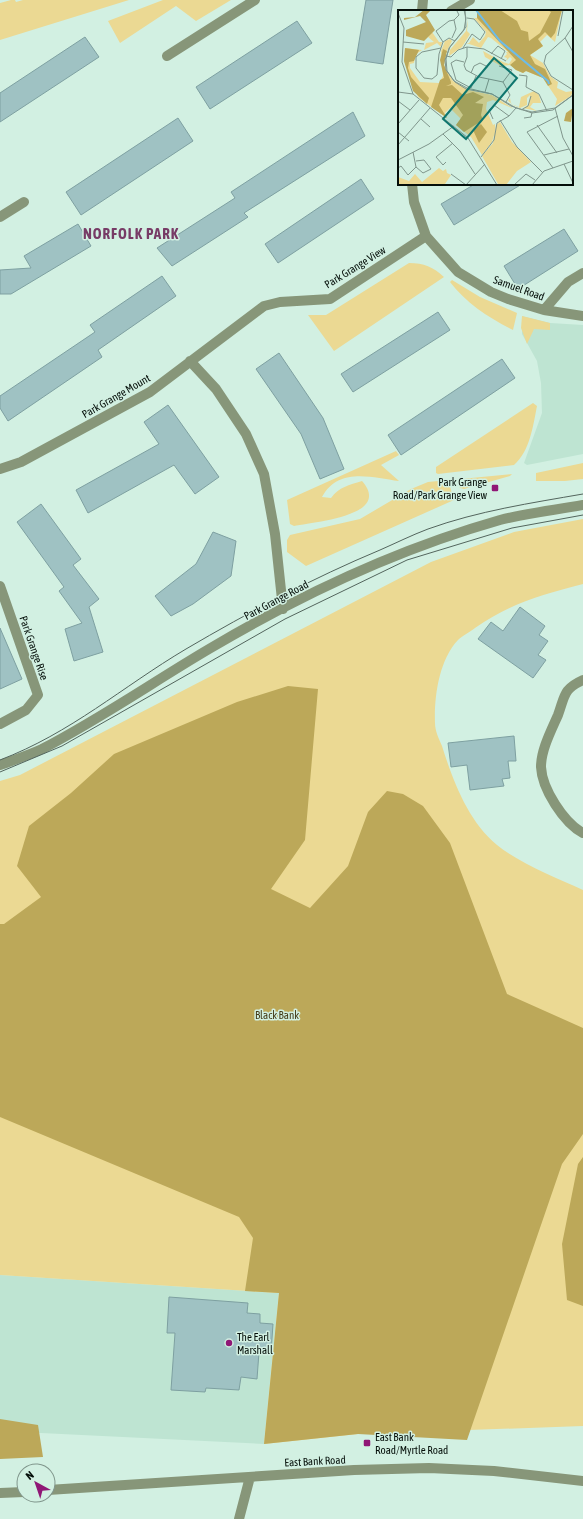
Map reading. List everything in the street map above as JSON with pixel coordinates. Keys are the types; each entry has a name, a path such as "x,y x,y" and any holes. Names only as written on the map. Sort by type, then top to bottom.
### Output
{"street":[{"path":"167,56 255,0"},
{"path":"422,10 423,0"},
{"path":"453,10 470,0"},
{"name":"Samuel Road","path":"412,185 414,202 426,236 458,272 476,284 508,299 544,310 583,316"},
{"path":"0,217 24,202"},
{"name":"Park Grange View","path":"190,361 264,306 280,302 330,299 426,236"},
{"path":"544,310 568,282 583,273"},
{"path":"190,361 216,389 229,408 246,434 264,474 275,534 283,609"},
{"name":"Park Grange Mount","path":"0,469 21,462 150,392 190,361"},
{"name":"Park Grange Road","path":"0,765 41,749 125,702 208,650 283,609 333,583 409,549 502,520 583,505"},
{"name":"Park Grange Rise","path":"0,586 38,695 26,710 0,724"},
{"path":"583,680 570,686 562,696 544,752 541,768 544,782 560,812 583,833"},
{"name":"East Bank Road","path":"56,1489 365,1470 429,1468 494,1471 583,1481"},
{"path":"239,1519 250,1477"},
{"path":"0,1493 16,1492"}],"shaded area":[{"path":"522,316 550,323 583,325 583,454 527,465 524,463 542,413 541,383 537,361 522,334"},
{"path":"0,1275 279,1293 264,1444 0,1431"}],"green space":[{"path":"15,0 16,2 23,0 129,0 0,40 0,3"},
{"path":"163,0 231,0 196,21 176,6 120,43 108,21"},
{"path":"409,263 428,266 444,277 334,351 308,315 326,315"},
{"path":"452,280 480,297 517,313 513,330 487,315 463,297 450,282"},
{"path":"522,316 550,323 550,330 534,329 527,344 521,328"},
{"path":"533,403 537,406 530,438 524,453 514,465 436,473 436,467"},
{"path":"396,451 399,455 381,465 399,481 367,476 346,478 337,481 322,497 331,498 341,489 362,481 369,493 367,502 359,510 332,519 294,526 290,524 287,500"},
{"path":"583,463 583,479 565,481 536,481 536,473"},
{"path":"512,474 510,476 464,489 460,488 458,484 461,479"},
{"path":"448,480 454,500 306,566 287,552 287,540 290,535 360,519 411,489 428,482"},
{"name":"Black Bank","path":"583,519 583,584 540,596 514,606 488,619 460,638 446,658 442,668 437,691 435,726 451,773 463,800 478,824 487,835 497,845 516,858 538,870 583,890 583,1426 358,1434 264,1444 279,1293 0,1275 0,781 20,775 431,562 514,532"},
{"name":"Black Bank","path":"288,686 318,689 305,840 271,889 310,908 348,866 368,812 387,791 403,794 423,806 450,843 507,994 583,1028 583,1134 562,1164 467,1440 358,1434 264,1444 279,1293 245,1291 253,1238 239,1217 0,1117 0,924 4,924 41,897 17,866 29,826 71,793 114,754 237,702"},
{"path":"583,1157 583,1306 567,1300 562,1244 578,1164"},
{"path":"0,1419 38,1425 43,1457 0,1459"}],"building":[{"path":"366,0 393,0 383,64 356,60"},
{"path":"297,21 312,43 210,109 196,87"},
{"path":"85,37 99,57 0,122 0,93"},
{"path":"353,112 365,136 244,213 248,217 172,266 157,248 235,198 231,192"},
{"path":"178,118 193,141 81,215 66,192"},
{"path":"361,179 374,199 278,263 265,244"},
{"path":"473,185 520,185 454,225 441,204"},
{"path":"78,224 91,246 11,294 0,294 0,270 31,268 24,256"},
{"path":"564,229 578,251 518,289 504,266"},
{"path":"162,276 176,296 98,350 102,357 8,421 0,408 0,396 95,332 90,325"},
{"path":"438,312 450,330 353,392 341,374"},
{"path":"279,353 323,418 344,469 320,479 301,434 256,369"},
{"path":"502,359 515,378 401,455 388,435"},
{"path":"168,405 219,477 195,494 174,465 88,513 76,490 159,444 144,422"},
{"path":"41,504 81,559 73,565 99,599 89,607 103,652 74,661 65,629 82,623 59,591 64,587 17,522"},
{"path":"213,532 236,541 231,576 193,604 171,616 155,596 196,564"},
{"path":"520,607 545,626 539,635 548,641 538,655 546,660 533,678 478,639 491,622 503,631"},
{"path":"0,628 22,679 0,689"},
{"path":"514,736 516,761 508,761 510,778 502,779 504,786 470,790 467,765 451,767 448,743"},
{"name":"The Earl Marshall","path":"169,1297 248,1303 247,1313 260,1314 260,1323 273,1324 271,1353 259,1352 257,1379 241,1377 239,1390 206,1388 205,1392 171,1390 175,1333 167,1333"}],"tram line":[{"path":"0,760 50,737 96,709 186,649 233,622 282,596 355,561 422,531 466,517 505,508 583,494"},
{"path":"0,772 62,746 285,619 407,560 512,528 583,515"}],"place":[{"name":"Park Grange Road/Park Grange View","path":"495,488"},
{"name":"The Earl Marshall","path":"229,1343"},
{"name":"East Bank Road/Myrtle Road","path":"367,1443"}],"district":[{"name":"NORFOLK PARK","path":"131,234"}]}
